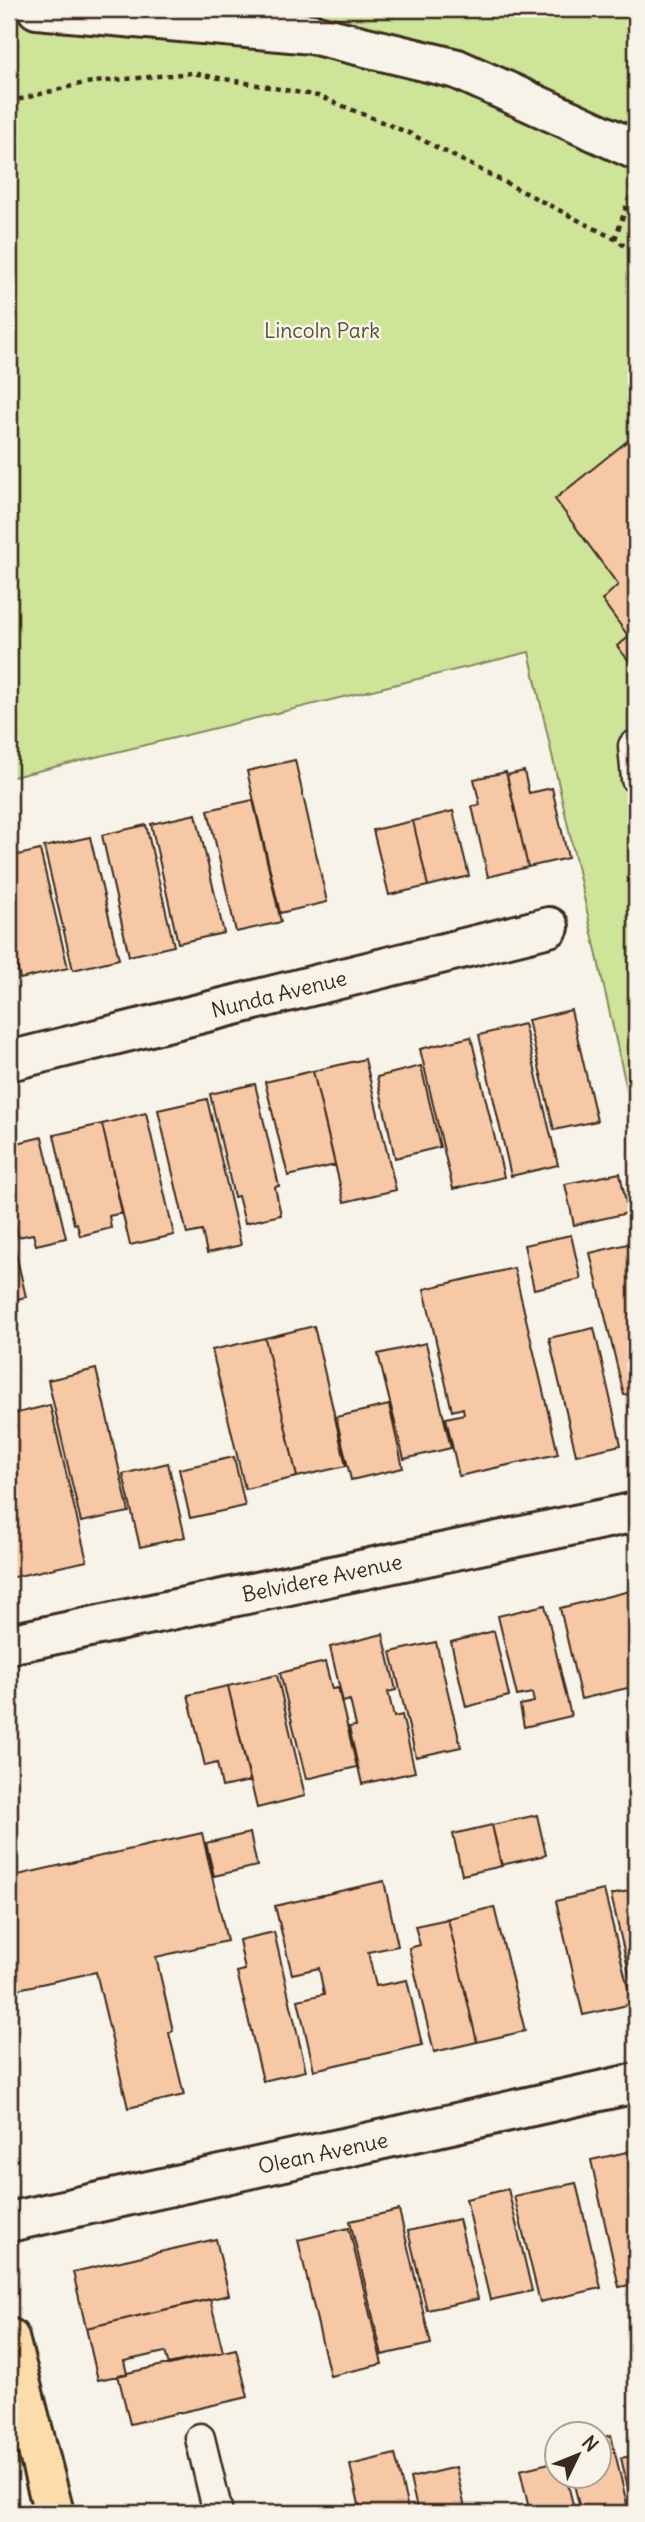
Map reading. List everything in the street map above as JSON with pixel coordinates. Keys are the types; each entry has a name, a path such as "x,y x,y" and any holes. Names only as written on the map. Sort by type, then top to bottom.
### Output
{"main road":[{"path":"9,2338 54,2513"}],"street":[{"path":"37,9 312,34 457,69 636,150"},
{"name":"Nunda Avenue","path":"9,1060 549,927"},
{"name":"Belvidere Avenue","path":"9,1644 636,1512"},
{"name":"Olean Avenue","path":"9,2222 636,2083"}],"lane":[{"path":"636,746 633,746 636,779"},
{"path":"200,2438 218,2513"}],"path":[{"path":"9,103 84,83 192,73 318,96 409,133 615,239 636,254"},
{"path":"615,239 632,190"}],"green space":[{"name":"Lincoln Park","path":"9,9 636,9 636,1130 529,652 9,778"}],"building":[{"path":"636,434 636,670 617,646 629,637 602,600 618,585 555,499"},
{"path":"295,760 327,902 280,913 247,771"},
{"path":"524,771 529,793 552,788 568,858 528,867 507,775"},
{"path":"506,772 528,867 488,877 472,806 480,805 474,779"},
{"path":"253,800 281,922 236,932 208,810"},
{"path":"453,811 469,876 428,886 413,821"},
{"path":"196,814 224,933 178,943 151,824"},
{"path":"413,821 428,886 389,895 373,830"},
{"path":"146,825 174,946 129,956 102,835"},
{"path":"90,837 119,959 73,970 44,847"},
{"path":"40,850 68,968 20,979 9,929 9,857"},
{"path":"571,1010 597,1121 554,1130 528,1020"},
{"path":"524,1024 558,1165 511,1176 479,1035"},
{"path":"471,1037 504,1177 453,1189 420,1049"},
{"path":"365,1059 396,1190 344,1202 313,1071"},
{"path":"421,1066 440,1147 395,1158 377,1077"},
{"path":"313,1071 335,1165 288,1176 265,1082"},
{"path":"255,1084 279,1186 275,1187 281,1215 245,1223 238,1196 234,1197 210,1094"},
{"path":"207,1099 241,1245 207,1253 202,1231 187,1234 158,1110"},
{"path":"146,1113 174,1235 130,1245 102,1124"},
{"path":"102,1124 122,1213 109,1216 111,1228 80,1236 77,1223 74,1224 54,1135"},
{"path":"42,1137 66,1238 36,1245 33,1234 18,1237 9,1196 9,1145"},
{"path":"620,1173 628,1213 574,1225 565,1184"},
{"path":"9,1224 26,1297 9,1301"},
{"path":"571,1235 581,1279 534,1289 524,1245"},
{"path":"636,1242 636,1392 624,1395 590,1253"},
{"path":"514,1268 558,1454 459,1476 446,1418 464,1414 463,1408 452,1411 424,1289"},
{"path":"314,1326 346,1466 297,1477 265,1338"},
{"path":"594,1328 621,1445 576,1455 549,1338"},
{"path":"265,1338 297,1477 245,1489 212,1350"},
{"path":"426,1343 451,1448 404,1459 378,1354"},
{"path":"96,1369 129,1512 81,1522 48,1380"},
{"path":"50,1405 87,1561 9,1578 9,1415"},
{"path":"389,1405 403,1468 351,1480 336,1417"},
{"path":"234,1457 245,1506 190,1518 179,1469"},
{"path":"168,1463 185,1537 140,1547 123,1474"},
{"path":"630,1591 636,1618 636,1686 581,1699 560,1608"},
{"path":"545,1605 571,1716 524,1727 520,1705 534,1702 532,1693 517,1696 498,1616"},
{"path":"494,1631 509,1696 466,1707 451,1642"},
{"path":"383,1634 396,1690 388,1692 394,1717 402,1715 415,1772 362,1784 349,1727 356,1726 350,1700 343,1702 330,1647"},
{"path":"436,1642 461,1747 416,1757 391,1652"},
{"path":"325,1662 332,1689 338,1688 357,1767 306,1779 280,1673"},
{"path":"277,1675 305,1796 257,1808 228,1686"},
{"path":"228,1686 250,1781 222,1787 217,1763 205,1766 188,1695"},
{"path":"537,1815 546,1855 501,1865 492,1825"},
{"path":"492,1825 502,1866 462,1875 453,1834"},
{"path":"202,1833 227,1941 156,1957 173,2031 169,2033 184,2095 128,2108 96,1972 9,1991 9,1877"},
{"path":"250,1833 257,1866 214,1876 206,1843"},
{"path":"384,1881 398,1946 368,1952 376,1986 407,1980 422,2045 314,2070 298,2000 324,1994 319,1968 292,1974 275,1906"},
{"path":"636,1889 636,1998 635,1998 611,1895"},
{"path":"604,1890 632,2004 583,2015 556,1901"},
{"path":"494,1907 525,2031 477,2042 448,1919 445,1919"},
{"path":"448,1919 477,2042 434,2052 409,1948 420,1945 415,1926"},
{"path":"274,1932 306,2071 263,2081 237,1972 245,1970 239,1940"},
{"path":"636,2150 636,2284 619,2287 591,2160"},
{"path":"576,2183 601,2288 540,2302 514,2196"},
{"path":"508,2189 532,2291 490,2300 466,2199"},
{"path":"399,2210 431,2344 382,2355 350,2221"},
{"path":"459,2219 478,2299 427,2310 408,2231"},
{"path":"349,2228 382,2364 330,2376 298,2240"},
{"path":"216,2239 229,2295 86,2328 73,2272"},
{"path":"210,2299 223,2352 169,2365 165,2352 124,2361 127,2374 98,2380 86,2328"},
{"path":"236,2349 248,2397 130,2424 118,2375"},
{"path":"614,2448 629,2513 581,2513 575,2490 614,2490"},
{"path":"395,2454 409,2513 361,2513 350,2465"},
{"path":"636,2455 636,2513 634,2513 621,2458"},
{"path":"544,2464 544,2490 569,2490 575,2513 530,2513 520,2470"},
{"path":"456,2467 466,2513 418,2513 410,2478"}]}
